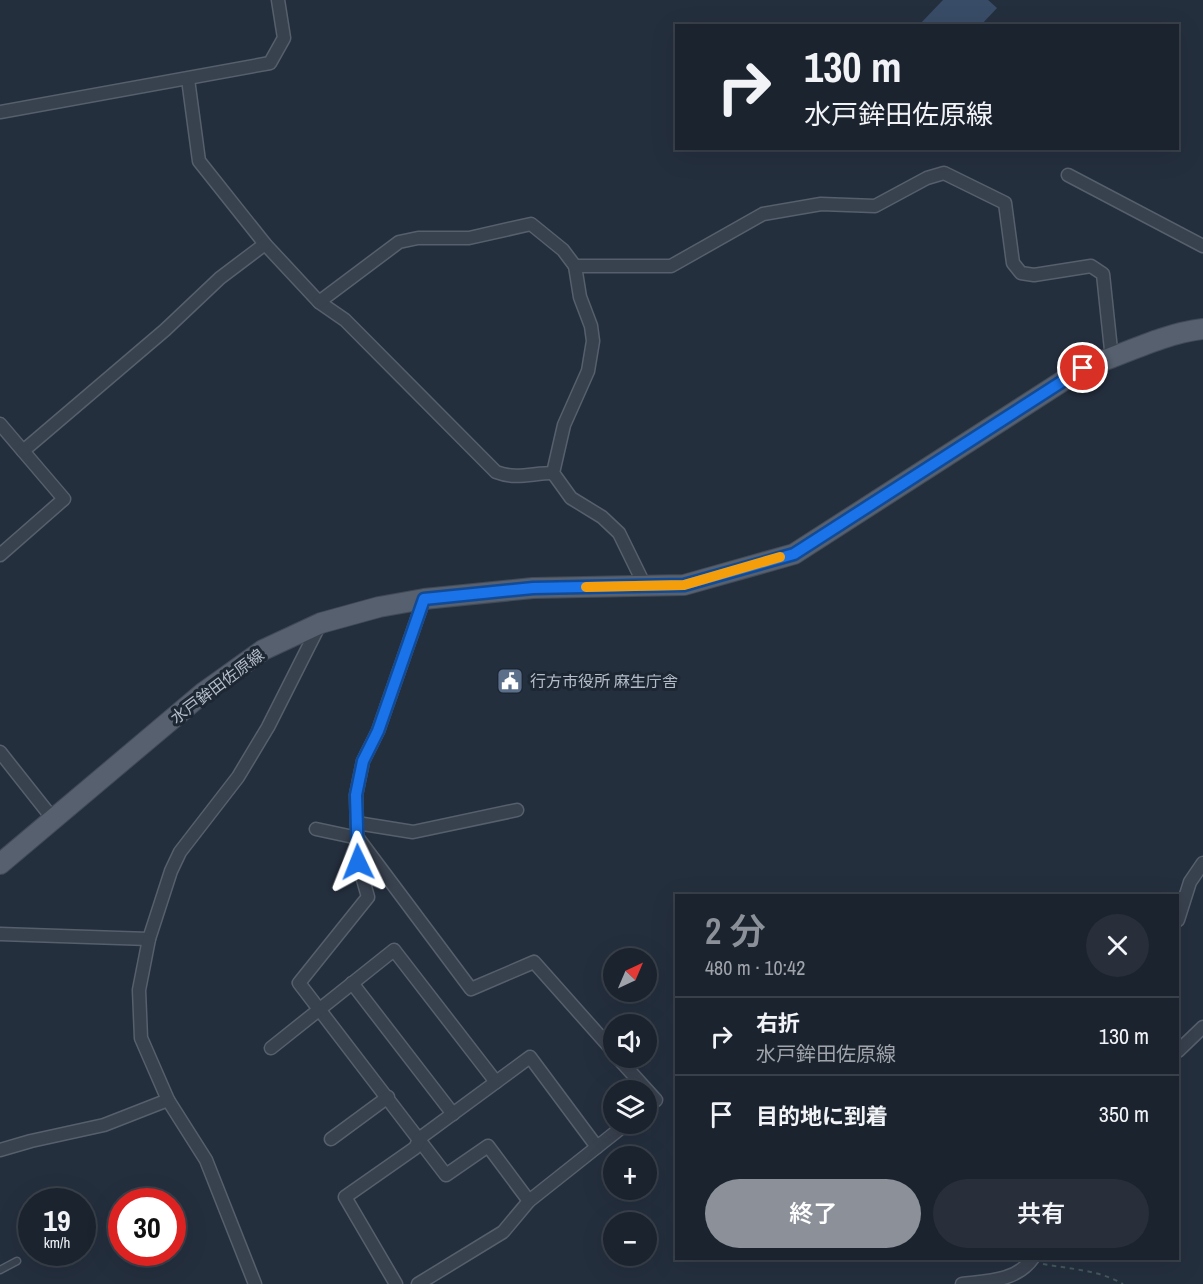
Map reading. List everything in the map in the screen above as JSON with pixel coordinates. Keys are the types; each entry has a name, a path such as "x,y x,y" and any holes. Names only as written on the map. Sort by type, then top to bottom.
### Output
{"main road":[{"name":"水戸鉾田佐原線","path":"0,864 203,693 263,650 321,623 379,607 424,599 533,588 684,585 794,554 1083,368 1116,358 1153,341 1203,328"}],"street":[{"path":"0,112 270,63 284,38 278,0"},
{"path":"188,79 198,161 264,244 319,302 345,320 496,472 509,477 522,478 553,473"},
{"path":"575,266 671,266 763,214 821,204 874,206 927,178 944,173 1005,203 1013,263 1022,273 1034,275 1091,266 1103,273 1111,350 1116,358"},
{"path":"1068,175 1203,246"},
{"path":"319,302 399,242 418,238 469,238 531,224 563,250 575,266 580,297 591,326 593,341 588,371 564,425 553,473 571,498 602,517 619,533 645,586"},
{"path":"23,451 165,330 220,278 264,244"},
{"path":"0,424 64,499 0,555"},
{"path":"424,599 378,731 363,761 356,795 358,862 368,897 299,983 420,1138 446,1175 488,1146 529,1201"},
{"path":"255,1284 206,1160 168,1100 141,1038 139,990 149,939 171,871 180,852 238,777 268,727 321,623"},
{"path":"0,752 53,819"},
{"path":"357,823 413,832 517,810"},
{"path":"316,829 358,838 471,989 534,962 603,1040"},
{"path":"1179,917 1190,882 1203,863"},
{"path":"0,934 149,939"},
{"path":"271,1048 394,950 496,1082"},
{"path":"352,983 453,1114"},
{"path":"1179,1050 1203,1027"},
{"path":"396,1284 345,1197 415,1148 420,1138 530,1057 597,1147"},
{"path":"627,1068 638,1080"},
{"path":"331,1139 388,1097"},
{"path":"0,1150 104,1125 168,1100"},
{"path":"418,1284 503,1232 529,1201 613,1134"},
{"path":"962,1284 999,1280 1020,1272 1032,1260"}],"lane":[{"path":"0,1270 17,1261"}],"path":[{"path":"1032,1260 1111,1277 1123,1284"}],"water":[{"path":"943,0 988,0 997,8 982,24 920,24"}],"slow traffic":[{"path":"586,587 684,585 780,557"}],"place":[{"name":"行方市役所 麻生庁舎","path":"510,681"}],"route":[{"path":"358,862 356,795 363,761 378,731 424,599 533,588 684,585 794,554 1083,368"}]}
